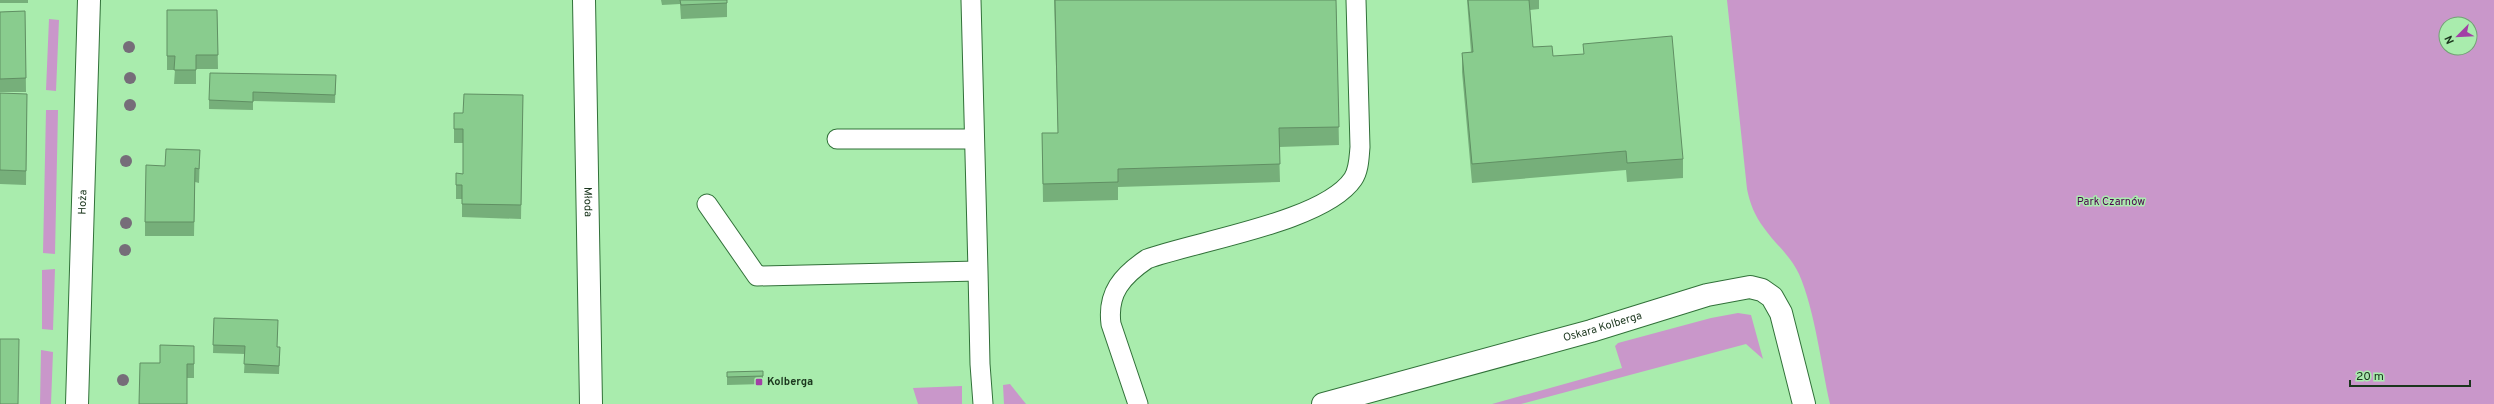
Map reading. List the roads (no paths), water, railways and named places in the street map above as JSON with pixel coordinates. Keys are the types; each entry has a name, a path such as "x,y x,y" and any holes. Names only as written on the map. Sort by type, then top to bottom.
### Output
{"street":[{"name":"Hoża","path":"77,404 89,0"},
{"name":"Młoda","path":"584,0 591,404"},
{"name":"Oskara Kolberga","path":"1323,404 1591,331 1707,295 1750,287 1762,290 1772,297 1781,313 1804,404"}],"lane":[{"path":"971,0 973,139 980,364 983,404"},
{"path":"1138,404 1111,324 1109,311 1112,297 1119,282 1132,269 1147,259 1281,221 1313,207 1341,192 1354,178 1358,167 1360,147 1356,0"},
{"path":"837,139 973,139"},
{"path":"707,204 757,276 978,271"}],"place":[{"name":"Kolberga","path":"759,382"}],"park label":[{"name":"Park Czarnów","path":"2111,202"}]}
